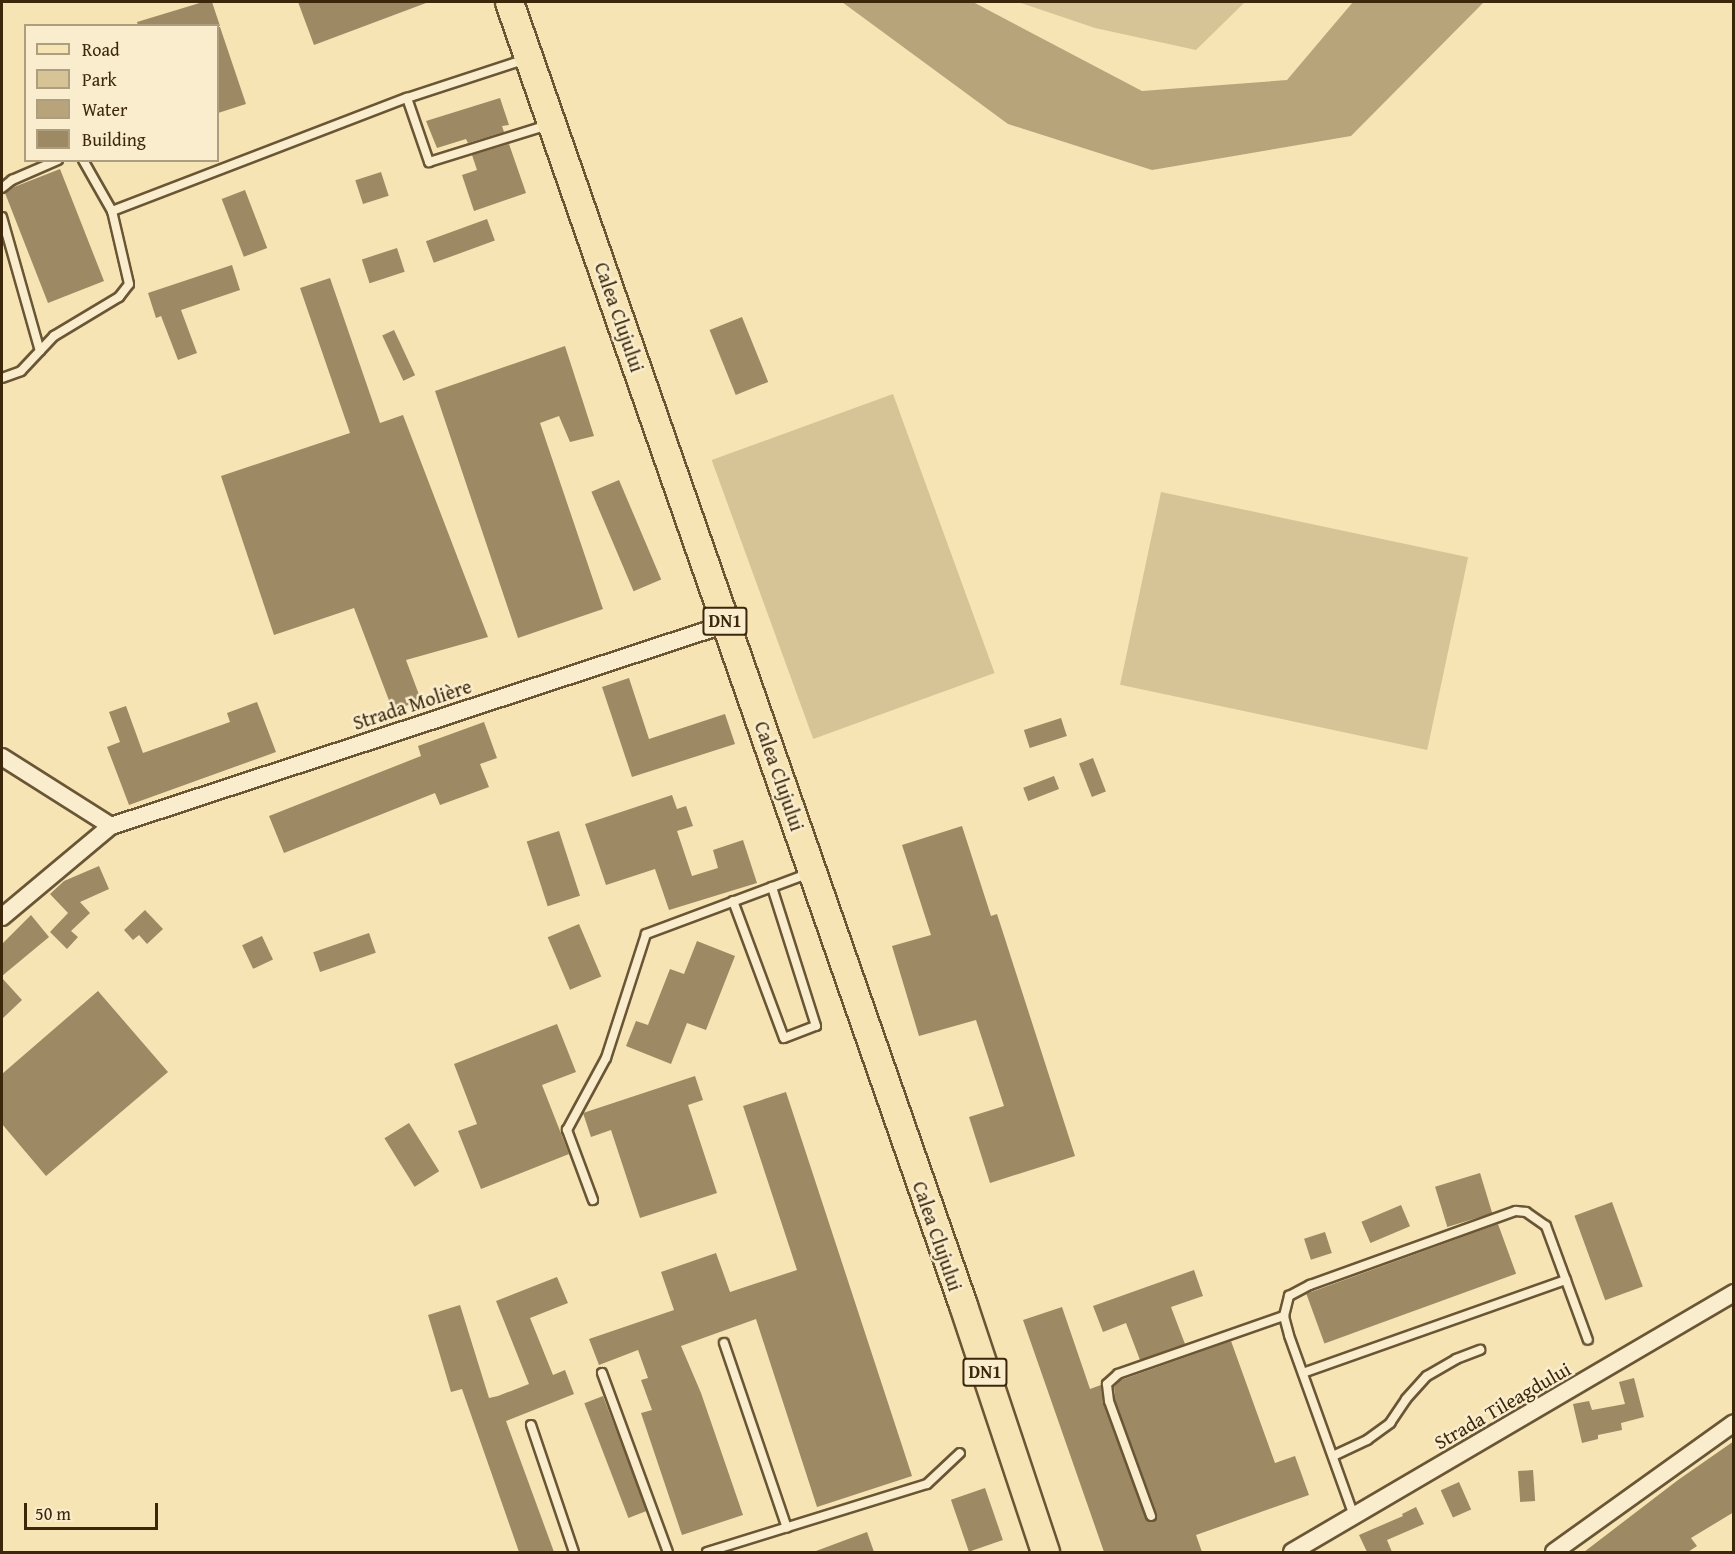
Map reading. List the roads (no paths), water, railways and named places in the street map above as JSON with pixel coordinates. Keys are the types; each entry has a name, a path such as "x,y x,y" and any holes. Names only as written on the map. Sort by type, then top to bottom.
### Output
{"main road":[{"name":"Calea Clujului","path":"509,2 813,872 1045,1552"}],"street":[{"name":"Strada Molière","path":"2,918 111,826 726,624"},
{"path":"2,757 111,826"},
{"name":"Strada Tileagdului","path":"1293,1552 1734,1293"},
{"path":"1554,1552 1734,1423"}],"lane":[{"path":"112,211 407,98 529,58"},
{"path":"407,98 429,162 552,124"},
{"path":"2,189 12,180 53,162"},
{"path":"2,378 21,371 54,336 119,297 129,284 112,211 84,162"},
{"path":"2,217 40,351"},
{"path":"593,1200 567,1130 606,1058 646,934 813,872"},
{"path":"733,901 784,1038 816,1026 772,887"},
{"path":"1354,1516 1284,1316 1289,1296 1310,1285 1516,1211 1526,1212 1546,1226 1588,1340"},
{"path":"1303,1373 1566,1280"},
{"path":"1151,1516 1109,1401 1107,1384 1118,1374 1284,1316"},
{"path":"724,1343 787,1528"},
{"path":"1333,1456 1367,1440 1390,1423 1406,1399 1427,1376 1456,1359 1480,1350"},
{"path":"602,1373 668,1552"},
{"path":"531,1425 574,1552"},
{"path":"707,1552 927,1484 960,1453"}],"water":[{"path":"842,2 973,2 1142,91 1287,80 1353,2 1484,2 1351,136 1152,170 1008,124"}]}
